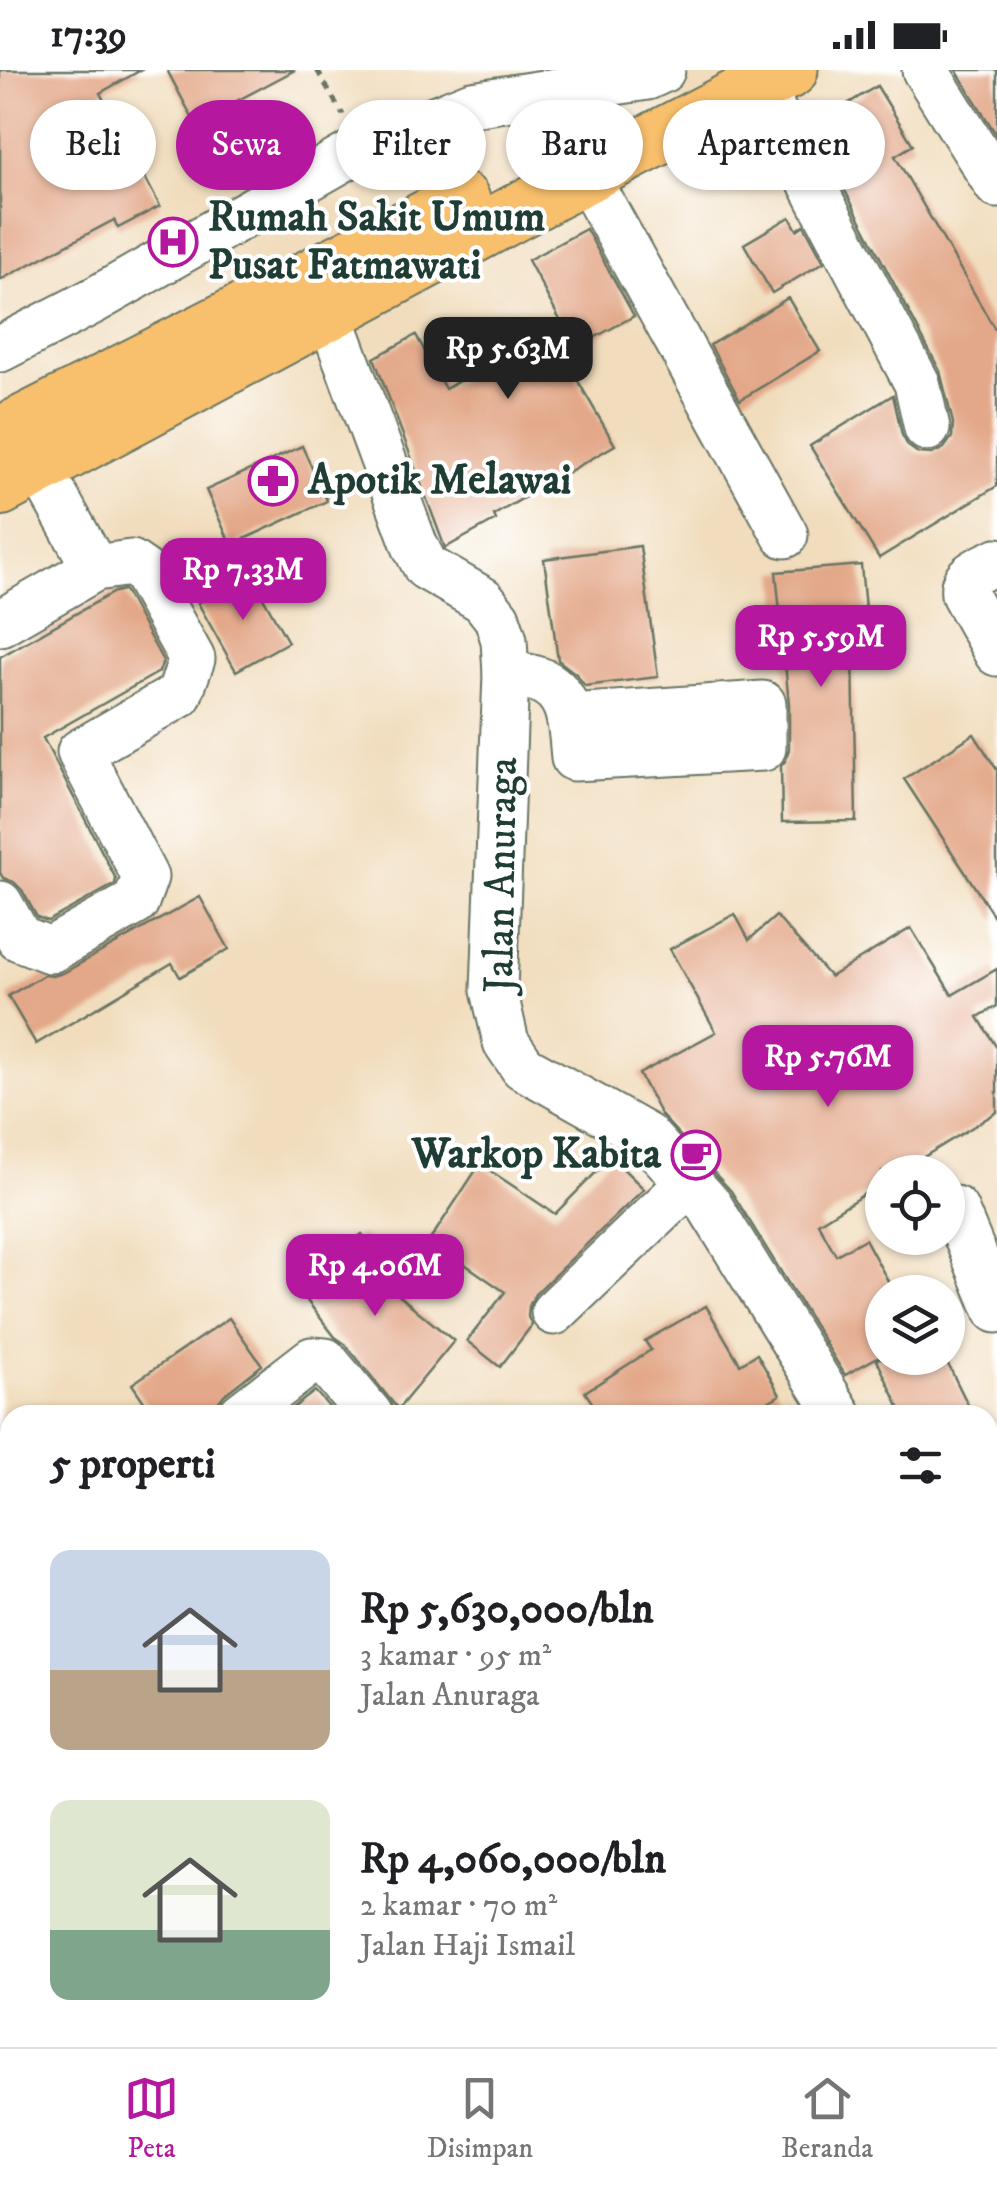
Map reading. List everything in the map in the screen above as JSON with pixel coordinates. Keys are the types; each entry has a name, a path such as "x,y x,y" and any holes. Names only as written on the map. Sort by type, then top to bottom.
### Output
{"main road":[{"path":"643,142 751,80"},
{"path":"14,454 751,80"},
{"path":"14,454 329,314 558,190"}],"street":[{"path":"486,102 647,77 662,70"},
{"path":"925,70 997,185"},
{"path":"751,80 846,282"},
{"path":"751,80 917,383 927,428"},
{"path":"0,350 336,163"},
{"path":"594,190 785,535"},
{"name":"Jalan Anuraga","path":"329,314 426,567 482,600 497,618 504,640 494,990 506,1042 523,1067 646,1136 690,1183 709,1205 832,1405"},
{"path":"14,454 95,568"},
{"path":"997,561 966,578 962,586 997,653"},
{"path":"0,623 95,568 131,562 144,572 192,658 179,694 80,752 144,876 136,902 50,950 19,938 0,904"},
{"path":"506,674 539,679 558,690 570,717"},
{"path":"554,1312 690,1183"},
{"path":"965,1233 997,1310"},
{"path":"254,1405 316,1359 324,1362 361,1405"}],"path":[{"path":"317,70 336,103"}],"building":[{"path":"0,70 141,70 100,93 104,100 30,100 30,190 152,190 160,206 118,228 114,220 0,280"},
{"path":"167,70 295,70 238,100 183,100"},
{"path":"956,70 997,70 997,136"},
{"path":"877,86 913,145 895,156 997,333 997,486 879,558 810,446 893,395 902,435 918,453 932,454 944,448 952,437 953,423 940,371 845,190 885,190 885,100 854,100"},
{"path":"790,217 797,230 804,225 824,262 772,293 744,244"},
{"path":"586,229 634,316 563,355 615,445 445,548 374,358 416,335 445,389 561,322 528,260"},
{"path":"788,298 820,351 740,400 710,345"},
{"path":"302,446 327,501 231,545 206,490"},
{"path":"640,546 658,677 585,686 558,660 544,559"},
{"path":"861,565 869,653 853,654 856,821 782,822 781,766 789,749 789,704 776,572"},
{"path":"250,574 288,642 236,671 198,603"},
{"path":"124,590 163,661 159,672 43,738 116,879 115,884 48,921 37,917 22,890 0,873 0,657"},
{"path":"974,734 997,770 997,921 904,779"},
{"path":"200,897 229,949 180,977 172,963 36,1044 8,996 44,975 63,973"},
{"path":"735,914 749,940 776,916 830,977 911,928 952,995 997,969 997,1006 978,1017 997,1048 997,1112 927,1155 865,1155 865,1194 818,1223 836,1255 865,1239 865,1255 874,1255 885,1275 865,1275 865,1364 845,1375 731,1191 661,1115 639,1074 716,1032 670,949"},
{"path":"611,1157 644,1189 535,1294 529,1306 532,1325 500,1367 467,1341 505,1292 430,1240 480,1164 555,1214"},
{"path":"362,1234 402,1287 395,1292 454,1341 401,1405 395,1405 295,1285"},
{"path":"706,1306 740,1364 757,1354 780,1395 762,1405 593,1405 585,1392 651,1350 645,1341"},
{"path":"229,1318 262,1365 217,1405 146,1405 132,1384"},
{"path":"884,1375 953,1375 968,1405 898,1405"},
{"path":"315,1391 327,1405 297,1405"}],"place":[{"name":"Rumah Sakit Umum Pusat Fatmawati","path":"173,242"},
{"name":"Apotik Melawai","path":"273,481"},
{"name":"Warkop Kabita","path":"696,1155"}]}
